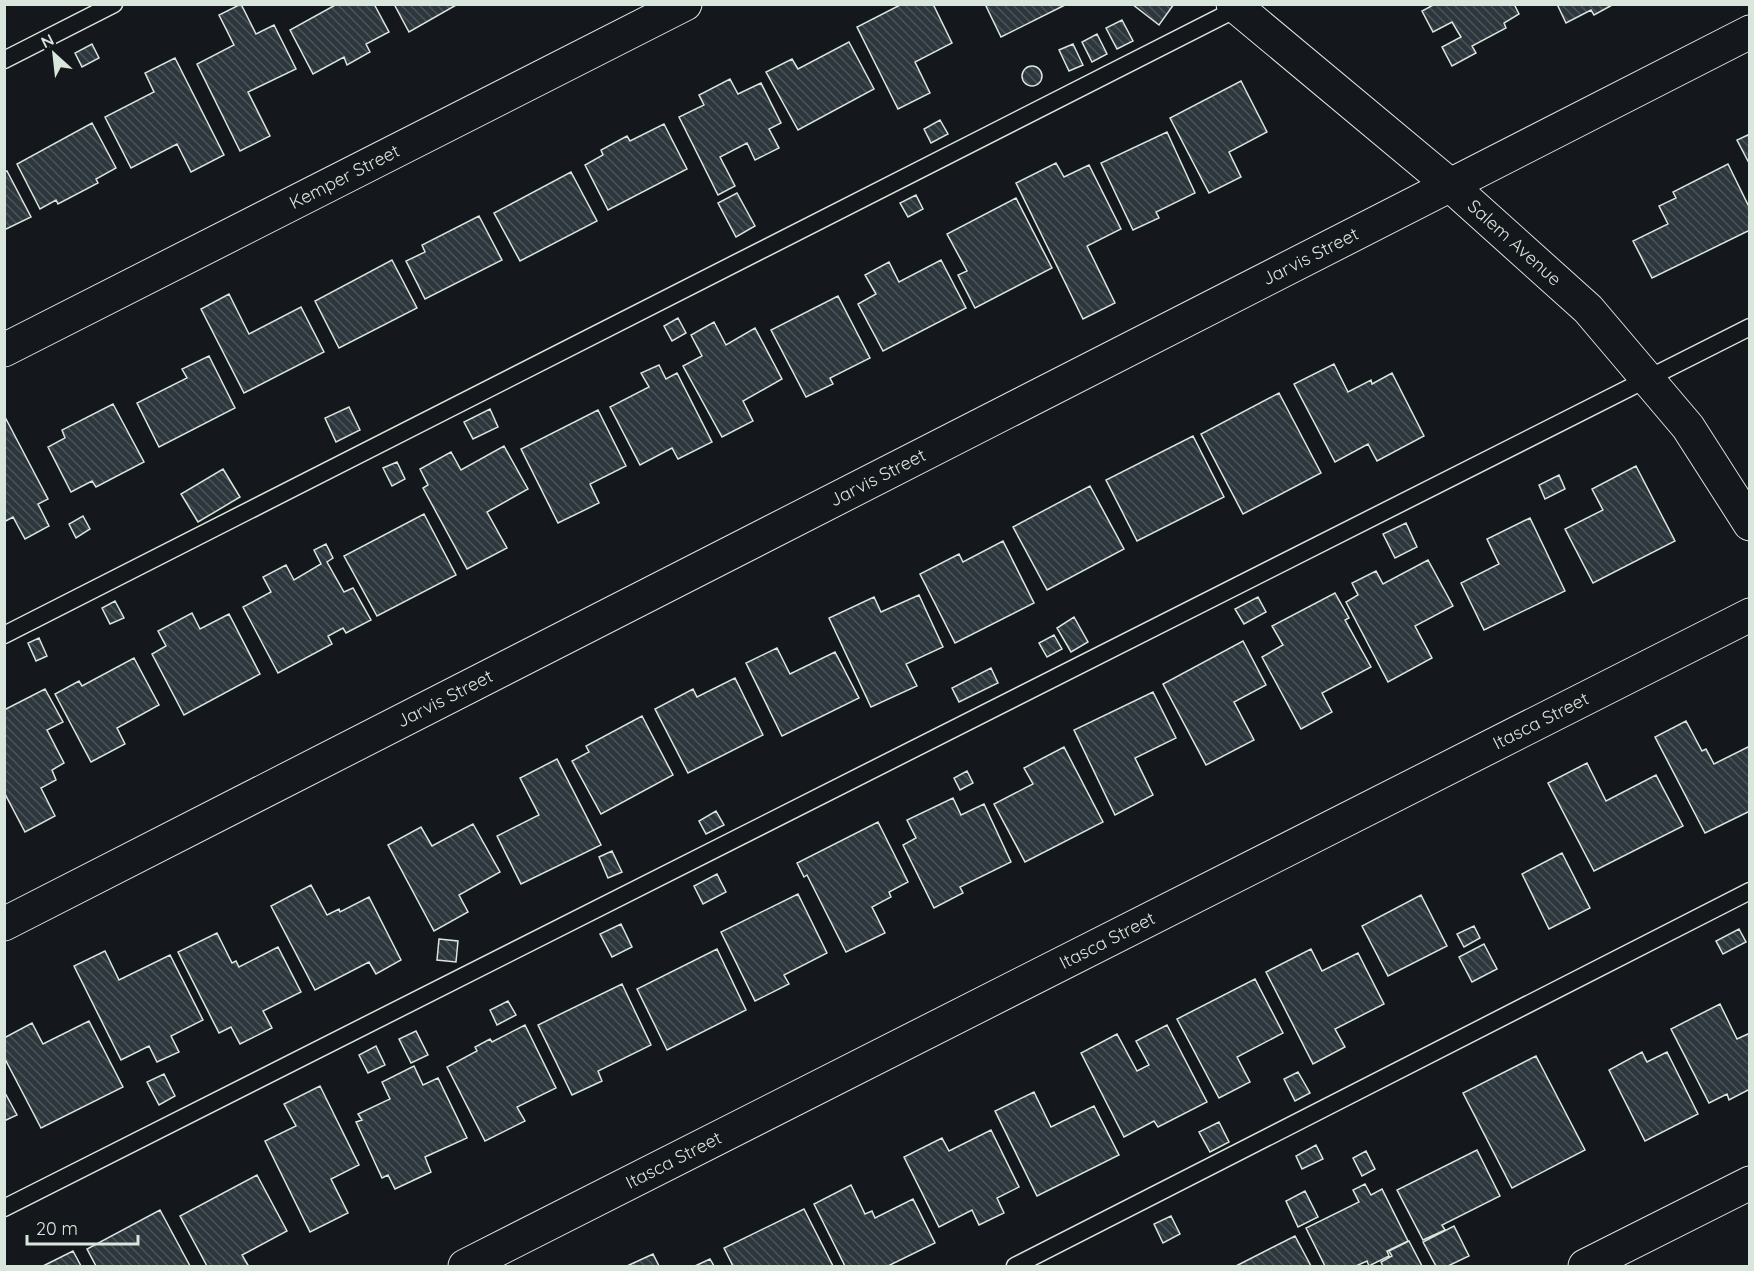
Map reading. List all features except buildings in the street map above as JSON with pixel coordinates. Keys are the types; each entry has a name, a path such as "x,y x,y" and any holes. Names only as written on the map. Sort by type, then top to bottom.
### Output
{"street":[{"name":"Kemper Street","path":"4,350 685,4"},
{"name":"Salem Avenue","path":"1238,6 1449,184 1588,309 1688,427 1749,524"},
{"name":"Jarvis Street","path":"4,924 1749,32"},
{"name":"Itasca Street","path":"465,1266 1749,615"},
{"path":"1585,1266 1749,1183"}],"lane":[{"path":"4,60 114,4"},
{"path":"4,635 1238,6"},
{"path":"4,1208 1749,327"},
{"path":"1015,1266 1749,891"}]}
